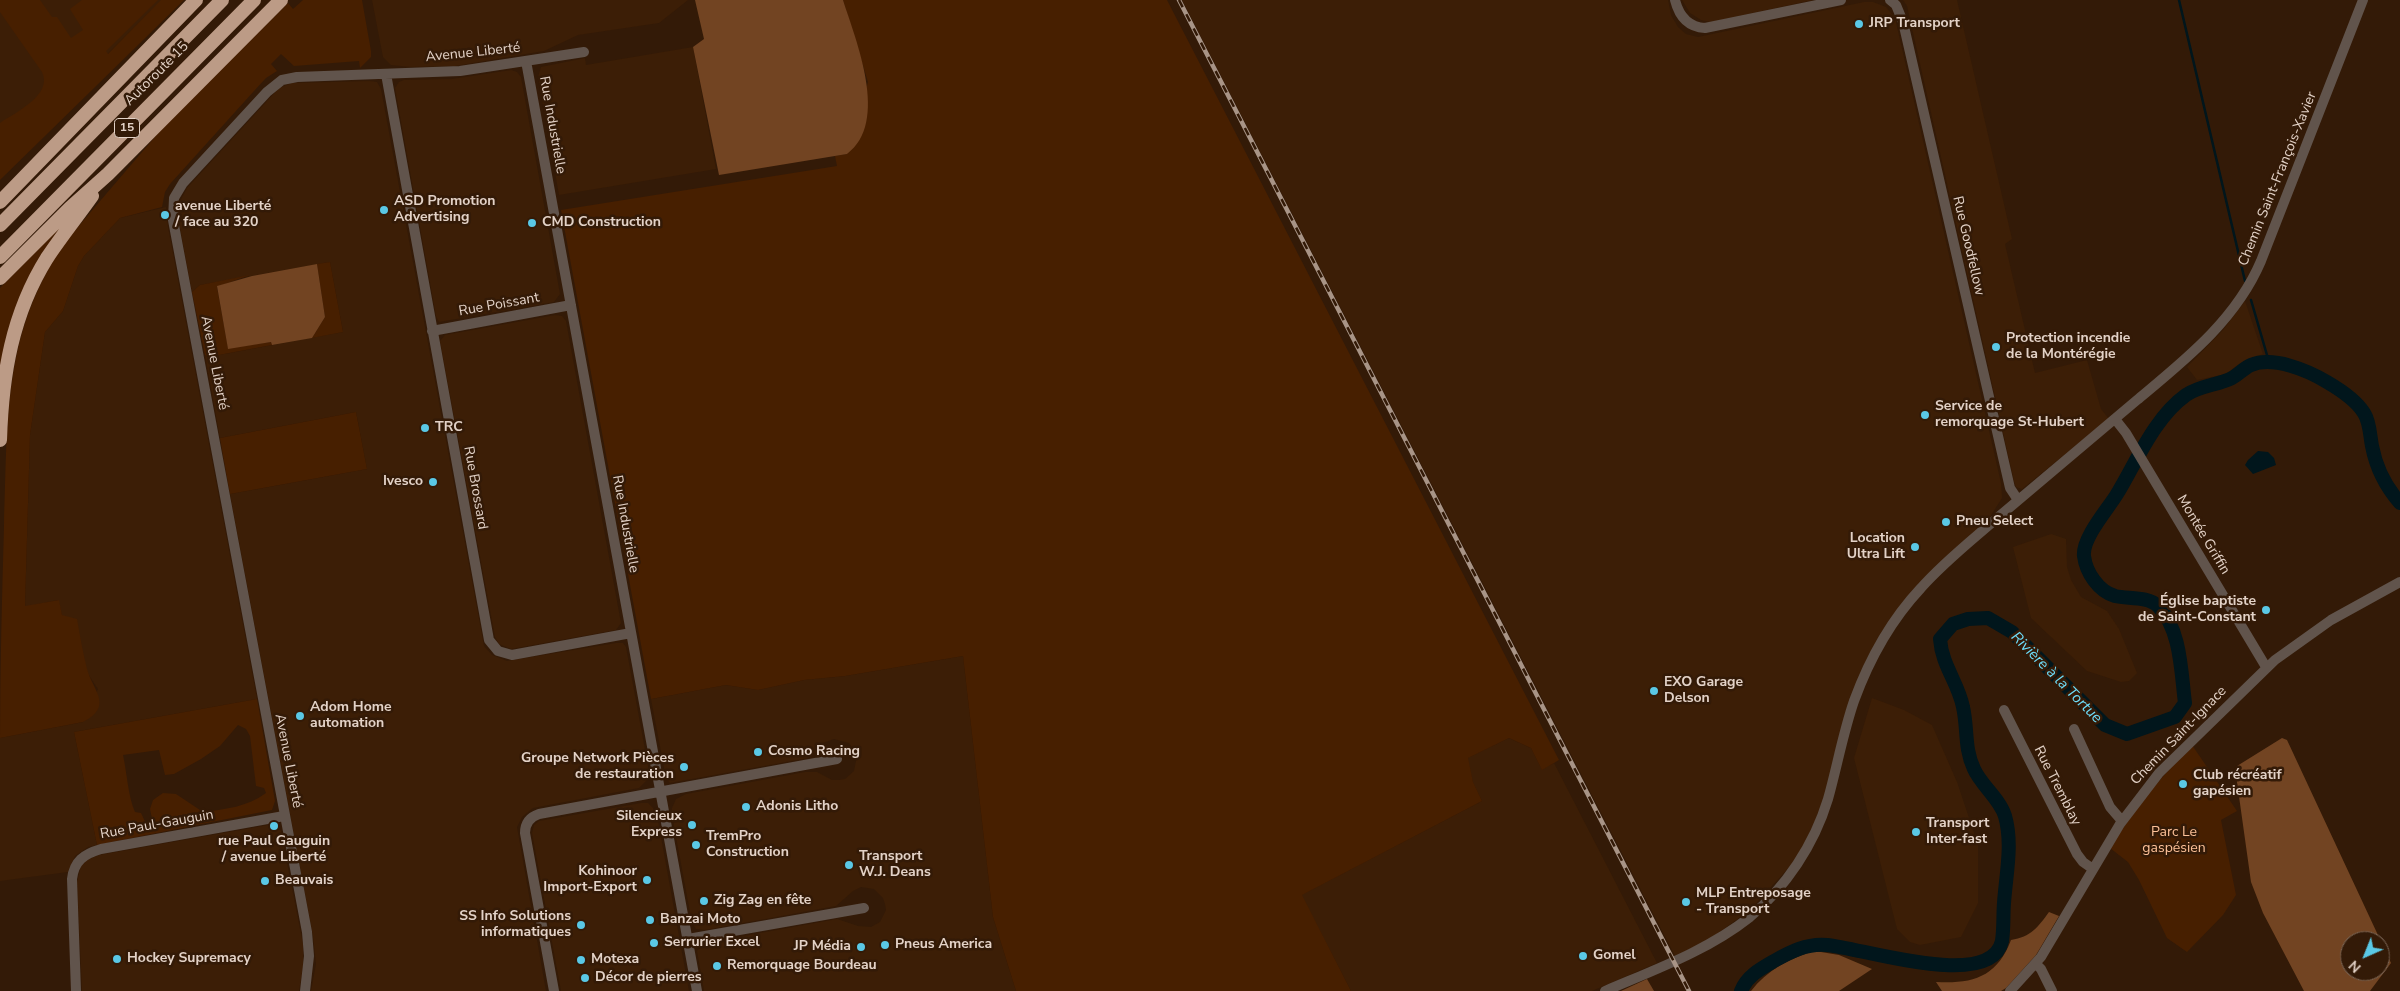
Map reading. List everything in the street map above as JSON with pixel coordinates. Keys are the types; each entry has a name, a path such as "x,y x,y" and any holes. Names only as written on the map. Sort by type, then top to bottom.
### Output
{"highway":[{"path":"0,202 196,0"},
{"name":"Autoroute 15","path":"0,225 222,0"},
{"name":"Autoroute 15","path":"0,257 254,0"},
{"path":"0,278 70,208 108,174 281,0"},
{"path":"0,188 20,172 138,61"},
{"path":"0,440 6,366 10,344 24,303 46,259 108,174"}],"street":[{"path":"1675,0 1684,20 1695,26 1705,28 1841,0"},
{"name":"Rue Goodfellow","path":"1890,0 1896,6 1903,22 2010,488 2018,500"},
{"name":"Chemin Saint-François-Xavier","path":"1605,991 1673,961 1722,936 1748,918 1779,888 1799,861 1820,821 1855,700 1864,676 1891,626 1915,595 1940,568 2207,339 2230,312 2250,285 2268,246 2363,0"},
{"name":"Avenue Liberté","path":"306,991 309,969 309,945 173,220 173,203 183,183 276,83 297,77 460,71 584,52"},
{"name":"Rue Industrielle","path":"526,61 697,991"},
{"name":"Rue Brossard","path":"386,74 487,635 491,644 501,654 512,655 631,633"},
{"name":"Rue Poissant","path":"432,331 570,306"},
{"name":"Montée Griffin","path":"2115,419 2133,444 2266,667"},
{"name":"Chemin Saint-Ignace","path":"2010,991 2036,964 2122,821 2160,773 2266,667 2331,620 2400,582"},
{"name":"Rue Tremblay","path":"2004,710 2077,854 2083,862 2093,869"},
{"path":"2074,728 2110,807 2122,821"},
{"path":"554,991 524,833 526,824 539,814 837,759"},
{"name":"Rue Paul-Gauguin","path":"76,991 72,879 76,864 82,857 100,850 284,816"},
{"path":"688,939 864,908"},
{"path":"2036,964 2052,991"}],"shaded area":[{"path":"0,0 162,0 54,107 0,143"},
{"path":"372,0 688,0 659,23 578,35 544,51 455,66 411,67 391,65 383,57"},
{"path":"695,0 843,0 866,80 868,102 866,122 860,140 847,154 719,175 693,47 704,39"},
{"path":"1182,0 1668,0 1671,15 1678,27 1686,34 1698,37 1864,2 1873,2 1886,7 1895,18 2001,483 2002,498 1990,517 1879,637 1818,815 1804,846 1792,864 1750,910 1707,941 1675,956"},
{"path":"1682,0 1813,0 1711,22 1701,20 1690,13"},
{"path":"1903,0 1957,0 2012,239 2005,244 2035,373 2087,360 2101,409 2109,419 2022,489 2016,487 2014,481 1907,6"},
{"path":"693,47 716,169 559,195 538,77 541,67 585,58 586,65"},
{"path":"511,70 517,72 521,77 560,294 554,302 439,322 436,316 395,88 399,82 404,80 452,79"},
{"path":"377,82 381,89 484,646 492,655 507,661 616,643 623,643 626,647 649,771 648,779 639,788 533,808 522,817 517,827 546,991 311,991 316,964 313,936 230,494 367,469 356,412 220,438 205,355 208,357 343,332 330,262 200,285 192,292 179,223 178,205 187,188 279,88 292,83"},
{"path":"166,207 168,227 257,699 74,732 97,845 88,847 75,856 68,872 0,881 0,738 83,722 98,689 88,674 62,615 58,600 25,607 30,435 45,332 63,311 78,266 84,256 120,218"},
{"path":"317,264 325,317 312,338 272,345 271,342 228,349 217,286 252,276"},
{"path":"2245,301 2263,354 2239,364 2226,374 2197,380 2187,367 2223,330"},
{"path":"555,315 562,316 566,321 621,623 616,630 511,649 499,644 495,637 440,341 445,335"},
{"path":"2051,534 2066,539 2067,567 2071,580 2081,597 2107,611 2119,629 2137,673 2129,681 2121,682 2087,671 2031,618 2013,547"},
{"path":"963,656 993,917 1016,991 704,991 697,951 705,943 837,919 858,926 871,927 880,922 886,910 885,904 883,898 874,889 861,887 853,891 836,906 705,930 696,929 692,923 672,815 672,808 676,799 686,794 805,772 817,772 832,780 845,779 854,771 857,756 849,743 834,739 823,743 808,758 670,783 666,778 651,699 726,685 758,690 804,680 845,676"},
{"path":"1872,698 1904,710 1932,725 1957,782 1978,845 1978,903 1961,937 1920,945 1910,942 1897,929 1854,758"},
{"path":"1509,738 1531,748 1542,769 1554,763 1657,963 1592,991 1351,991 1301,895 1482,801 1473,783 1467,758"},
{"path":"2282,738 2287,740 2376,931 2340,931 2340,981 2378,981 2370,991 2304,991 2263,913 2251,882 2236,775 2237,766"},
{"path":"648,803 657,815 689,991 561,991 532,833 534,825 539,821"},
{"path":"274,824 281,831 303,944 303,967 299,991 82,991 77,882 81,866 86,860 99,855"},
{"path":"2049,912 2059,916 2036,955 2006,988 2001,991 1942,991 1936,982 1972,979 1982,976 1991,970 2005,953 2011,940 2029,934"},
{"path":"1815,951 1839,955 1872,969 1839,991 1751,991 1764,977 1780,966 1797,957"},
{"path":"1647,979 1654,991 1621,991"}],"green space":[{"path":"0,0 40,0 52,17 57,17 71,38 83,30 70,9 82,0 158,0 106,51 108,54 161,0 184,0 0,180 0,123 31,102 38,95 44,80 42,72 0,12"},
{"path":"303,0 362,0 371,57 360,68 359,61 294,66 281,54 271,64 277,71 266,78 170,184 165,192 162,207 120,218 84,256 78,266 63,311 45,332 30,435 25,606 59,600 62,615 77,619 87,669 97,691 99,704 98,710 83,722 0,738 8,413 12,378 29,310 44,276 65,242 166,124 288,3 293,9"},
{"path":"843,0 1167,0 1559,760 1542,770 1531,748 1509,738 1468,758 1473,782 1482,801 1302,895 1351,991 1016,991 993,917 963,656 845,676 804,680 758,690 726,685 651,699 561,210 837,166 835,156 847,154 868,82"},
{"path":"70,216 54,241 0,379 0,288"},
{"path":"330,262 343,332 312,338 325,317 317,264"},
{"path":"250,275 217,287 228,348 271,342 272,345 208,357 205,355 192,292 200,285"},
{"path":"356,412 367,469 230,494 220,438"},
{"path":"257,699 275,801 272,810 97,845 74,732","holes":["238,725 246,729 250,736 256,786 264,788 266,793 244,804 203,812 176,794 163,793 153,800 150,809 154,828 149,830 141,813 135,812 129,792 123,755 159,750 165,775 174,774 220,746"]},
{"name":"Parc Le gaspésien","path":"2192,745 2237,811 2221,820 2236,895 2223,915 2187,952 2167,938 2139,880 2128,862 2110,848 2148,794"}],"water":[{"path":"2258,451 2268,452 2274,458 2276,465 2253,474 2245,465"}],"waterway":[{"path":"2179,0 2245,281"},
{"path":"2251,300 2269,362"},
{"name":"Rivière à la Tortue","path":"1741,991 1754,973 1793,951 1813,945 1827,945 1897,959 1952,965 1975,963 1993,956 2002,941 2009,837 2003,810 1977,775 1971,761 1967,746 1961,698 1941,649 1940,639 1953,624 1968,619 1988,618 2012,632 2105,725 2127,734 2175,717 2185,703 2179,652 2176,639 2166,616 2154,603 2138,598 2115,596 2103,590 2087,568 2084,549 2091,532 2117,494 2155,428 2186,395 2232,378 2248,366 2260,363 2279,363 2319,377 2347,395 2364,413 2369,425 2372,446 2379,469 2400,503"}],"railway":[{"path":"1179,0 1689,991"}],"place":[{"name":"JRP Transport","path":"1859,24"},
{"name":"ASD Promotion Advertising","path":"384,210"},
{"name":"avenue Liberté / face au 320","path":"165,215"},
{"name":"CMD Construction","path":"532,223"},
{"name":"Protection incendie de la Montérégie","path":"1996,347"},
{"name":"Service de remorquage St-Hubert","path":"1925,415"},
{"name":"TRC","path":"425,428"},
{"name":"Ivesco","path":"433,482"},
{"name":"Pneu Select","path":"1946,522"},
{"name":"Location Ultra Lift","path":"1915,547"},
{"name":"Église baptiste de Saint-Constant","path":"2266,610"},
{"name":"EXO Garage Delson","path":"1654,691"},
{"name":"Adom Home automation","path":"300,716"},
{"name":"Cosmo Racing","path":"758,752"},
{"name":"Groupe Network Pièces de restauration","path":"684,767"},
{"name":"Club récréatif gapésien","path":"2183,784"},
{"name":"Adonis Litho","path":"746,807"},
{"name":"Silencieux Express","path":"692,825"},
{"name":"rue Paul Gauguin / avenue Liberté","path":"274,826"},
{"name":"Transport Inter-fast","path":"1916,832"},
{"name":"TremPro Construction","path":"696,845"},
{"name":"Transport W.J. Deans","path":"849,865"},
{"name":"Kohinoor Import-Export","path":"647,880"},
{"name":"Beauvais","path":"265,881"},
{"name":"Zig Zag en fête","path":"704,901"},
{"name":"MLP Entreposage - Transport","path":"1686,902"},
{"name":"Banzai Moto","path":"650,920"},
{"name":"SS Info Solutions informatiques","path":"581,925"},
{"name":"Serrurier Excel","path":"654,943"},
{"name":"Pneus America","path":"885,945"},
{"name":"JP Média","path":"861,947"},
{"name":"Gomel","path":"1583,956"},
{"name":"Hockey Supremacy","path":"117,959"},
{"name":"Motexa","path":"581,960"},
{"name":"Remorquage Bourdeau","path":"717,966"},
{"name":"Décor de pierres","path":"585,978"}]}
